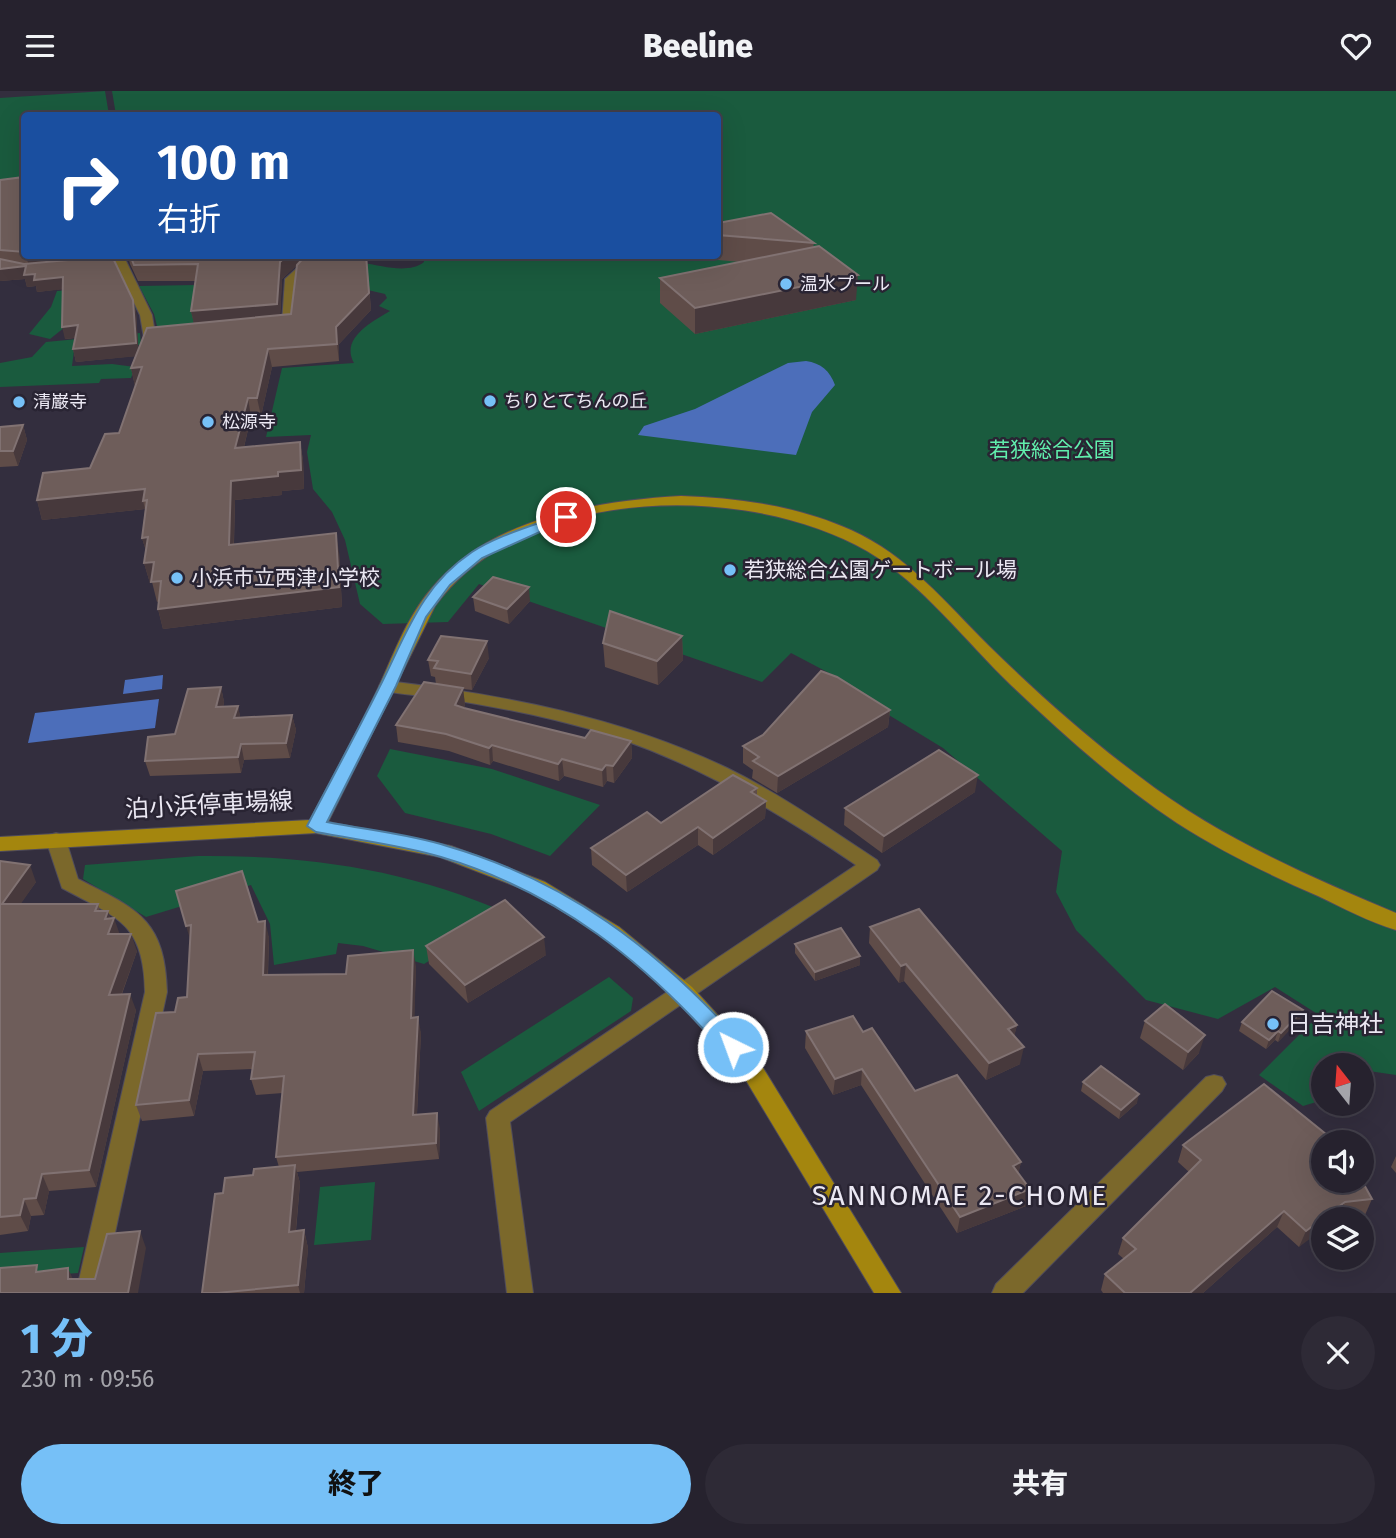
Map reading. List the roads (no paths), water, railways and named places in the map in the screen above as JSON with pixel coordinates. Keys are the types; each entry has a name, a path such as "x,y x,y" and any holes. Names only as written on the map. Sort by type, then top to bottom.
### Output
{"street":[{"path":"261,328 288,325 291,279 311,261 309,259"},
{"path":"120,261 146,315 150,338 178,335"},
{"path":"316,826 388,686 418,617 445,582 477,555 508,539 572,516 623,505 693,502 778,512 842,532 894,563 1105,761 1160,802 1233,848 1396,922"},
{"path":"388,686 480,697 561,715 644,741 719,772 792,813 870,865 498,1118 520,1293"},
{"name":"泊小浜停車場線","path":"0,844 316,826 444,851 538,887 612,932 684,993 749,1065 888,1293"},
{"path":"56,840 69,883 131,916 151,939 158,962 154,1001 89,1293"},
{"path":"1005,1293 1214,1084"}],"water":[{"path":"806,361 824,369 835,385 812,412 796,455 638,435 644,426 695,409 788,363"},
{"path":"163,675 162,689 123,694 125,680"},
{"path":"159,699 155,728 28,743 35,713"}],"place":[{"name":"温水プール","path":"786,284"},
{"name":"ちりとてちんの丘","path":"490,401"},
{"name":"清巌寺","path":"19,402"},
{"name":"松源寺","path":"208,422"},
{"name":"若狭総合公園ゲートボール場","path":"730,570"},
{"name":"小浜市立西津小学校","path":"177,578"},
{"name":"日吉神社","path":"1273,1024"}],"district":[{"name":"SANNOMAE 2-CHOME","path":"960,1195"}],"park label":[{"name":"若狭総合公園","path":"1052,450"}]}
